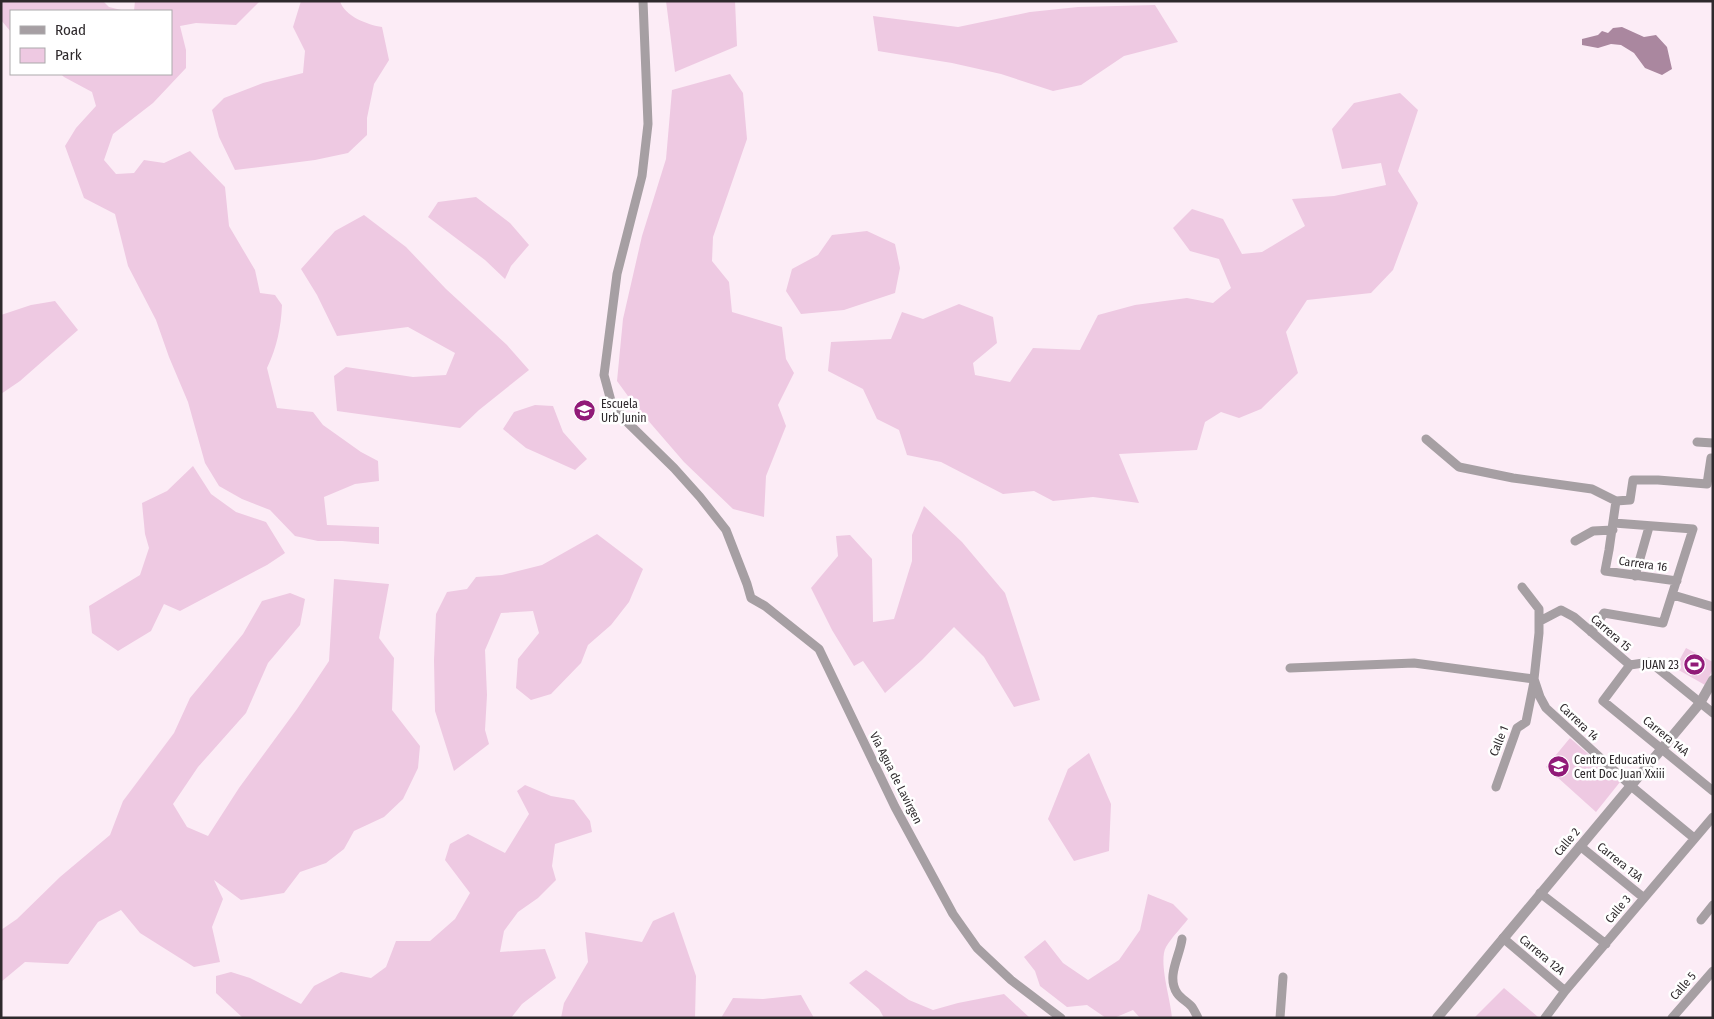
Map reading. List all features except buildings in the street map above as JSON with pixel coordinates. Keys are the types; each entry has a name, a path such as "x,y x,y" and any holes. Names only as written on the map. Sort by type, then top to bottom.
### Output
{"street":[{"name":"Vía Agua de Lavirgen","path":"643,1 648,124 642,176 617,274 604,376 610,401 625,420 674,468 726,530 751,598 765,606 819,649 895,807 952,914 977,948 1011,980 1060,1018"},
{"path":"1426,440 1460,467 1483,473 1592,489 1616,501 1630,500 1633,480 1707,484 1711,458 1713,458"},
{"path":"1696,442 1713,443"},
{"path":"1613,526 1616,501"},
{"path":"1575,541 1593,531 1613,526 1693,529 1663,623 1604,612 1591,632"},
{"name":"Carrera 16","path":"1613,526 1605,571 1677,581"},
{"path":"1635,576 1649,527"},
{"name":"Carrera 14","path":"1522,587 1539,609 1540,620 1534,679 1546,708 1631,786 1694,838"},
{"path":"1673,595 1713,607"},
{"name":"Carrera 15","path":"1540,620 1561,610 1574,617 1630,665 1650,662 1713,713"},
{"path":"1290,668 1414,663 1534,679"},
{"name":"Carrera 14A","path":"1630,665 1603,701 1713,791"},
{"name":"Calle 1","path":"1496,787 1516,728 1526,722 1534,679"},
{"name":"Calle 2","path":"1437,1018 1662,749 1700,702 1713,680"},
{"name":"Calle 3","path":"1545,1018 1713,817"},
{"name":"Carrera 13A","path":"1580,846 1644,898"},
{"path":"1540,893 1606,944"},
{"path":"1701,920 1713,905"},
{"name":"Carrera 12A","path":"1503,938 1566,991"},
{"path":"1182,939 1180,952 1174,965 1173,982 1177,993 1191,1006 1198,1018"},
{"name":"Calle 5","path":"1672,1018 1713,971"},
{"path":"1280,1018 1282,978"},
{"path":"1705,980 1713,988"}],"green space":[{"path":"1,1 103,1 109,7 121,10 10,10 10,31 1,20"},
{"path":"135,1 260,1 236,25 196,23 180,26 186,50 186,68 153,103 113,134 104,160 116,174 134,173 144,160 164,163 190,151 225,187 229,226 255,270 260,293 275,295 282,305 278,337 267,368 277,408 313,412 323,425 361,452 378,461 379,481 355,484 324,497 327,525 379,527 379,544 318,541 295,536 270,510 242,499 219,486 205,463 188,402 156,320 128,266 115,214 84,198 65,146 76,128 96,106 92,92 62,75 172,75 172,10 134,10"},
{"path":"301,1 340,1 346,11 357,19 382,27 389,60 374,84 367,118 367,135 348,153 315,160 235,170 219,137 212,110 224,98 263,83 303,73 305,51 293,27"},
{"path":"666,1 735,1 737,46 675,72"},
{"path":"1155,5 1178,42 1124,56 1081,85 1053,91 1001,74 952,63 878,51 873,16 958,27 1030,12 1078,7"},
{"path":"730,74 743,93 747,139 713,237 712,261 729,282 732,312 782,327 786,359 794,373 778,405 786,426 766,476 764,517 733,509 684,462 633,403 617,381 623,319 642,236 666,159 672,90"},
{"path":"1400,93 1418,110 1398,171 1418,203 1393,270 1371,293 1307,300 1286,332 1298,373 1261,409 1239,418 1221,412 1205,422 1197,450 1119,454 1139,503 1093,497 1053,501 1034,491 1003,494 941,462 907,455 899,430 877,419 863,389 828,371 831,342 891,339 902,312 923,319 959,304 993,317 997,343 973,363 975,375 1010,382 1033,348 1080,350 1098,315 1135,305 1187,298 1213,303 1231,288 1219,259 1190,251 1173,228 1192,209 1223,219 1242,254 1262,252 1305,226 1292,199 1334,196 1386,185 1381,163 1342,169 1332,129 1354,103"},
{"path":"476,197 510,223 529,245 511,266 505,279 485,260 428,217 438,202"},
{"path":"364,215 406,247 446,289 507,345 529,370 479,410 460,428 337,411 334,376 346,367 413,377 446,375 455,353 408,327 337,336 317,295 301,269 335,231"},
{"path":"867,231 895,244 900,268 895,293 844,310 801,314 786,291 792,269 818,255 832,235"},
{"path":"55,301 78,330 20,381 1,394 1,315 31,305"},
{"path":"535,405 553,406 563,432 587,459 575,470 526,448 503,429 514,412"},
{"path":"193,466 211,494 236,512 266,522 285,553 267,565 180,611 164,604 151,631 118,651 92,633 89,606 140,575 149,548 145,534 142,503 167,491"},
{"path":"924,506 962,542 1005,593 1040,700 1014,707 984,657 954,627 922,660 885,693 863,661 854,666 832,630 811,588 838,556 836,536 850,535 872,559 873,622 894,619 912,561 912,535"},
{"path":"597,534 643,569 629,602 611,625 588,645 581,663 551,694 531,700 516,688 518,659 539,633 533,611 501,613 485,650 487,695 485,730 489,744 454,771 435,711 434,660 436,614 447,592 467,589 476,577 502,575 542,565"},
{"path":"334,579 389,584 379,638 394,658 392,710 420,746 418,768 403,799 384,817 354,831 344,849 326,863 300,872 284,893 241,900 214,880 223,899 212,927 220,962 194,967 140,933 121,910 98,922 68,964 25,962 1,982 1,930 17,919 60,877 110,835 123,801 174,733 190,698 243,634 262,601 290,593 305,599 300,625 268,663 246,713 198,767 173,804 187,827 208,836 239,788 297,709 329,661"},
{"name":"JUAN 23","path":"1686,648 1713,662 1713,669 1705,685 1675,668"},
{"path":"1570,738 1620,782 1596,812 1546,767"},
{"path":"1089,753 1111,804 1109,851 1074,861 1048,819 1068,769"},
{"path":"525,785 551,796 574,800 590,821 592,832 555,844 552,866 556,880 538,898 518,912 504,931 500,952 545,949 556,978 522,1004 511,1018 243,1018 216,993 216,976 231,972 250,978 301,1004 314,986 341,972 371,978 386,967 396,941 430,941 455,919 470,893 445,860 450,844 468,834 505,853 529,814 517,791"},
{"path":"1148,894 1173,904 1188,919 1168,943 1164,954 1164,971 1172,1018 1140,1018 1133,1010 1114,1018 1106,1018 1087,1005 1067,1007 1040,986 1035,971 1024,957 1045,940 1063,963 1088,980 1119,960 1140,930"},
{"path":"674,912 696,976 695,1018 561,1018 564,1003 588,962 585,932 642,942 653,921"},
{"path":"866,970 909,1000 933,1010 1004,994 1030,1018 884,1018 879,1009 849,983"},
{"path":"1504,988 1538,1017 1538,1018 1474,1018"},
{"path":"801,995 814,1018 721,1018 733,998 763,999"}],"shaded area":[{"path":"1622,27 1644,37 1656,35 1667,47 1672,69 1662,75 1645,68 1634,53 1621,45 1611,44 1598,48 1582,45 1582,39 1598,35 1602,31 1608,33 1613,28"}],"place":[{"name":"Escuela Urb Junin","path":"585,411"},
{"name":"JUAN 23","path":"1695,665"},
{"name":"Centro Educativo Cent Doc Juan Xxiii","path":"1558,767"}]}
